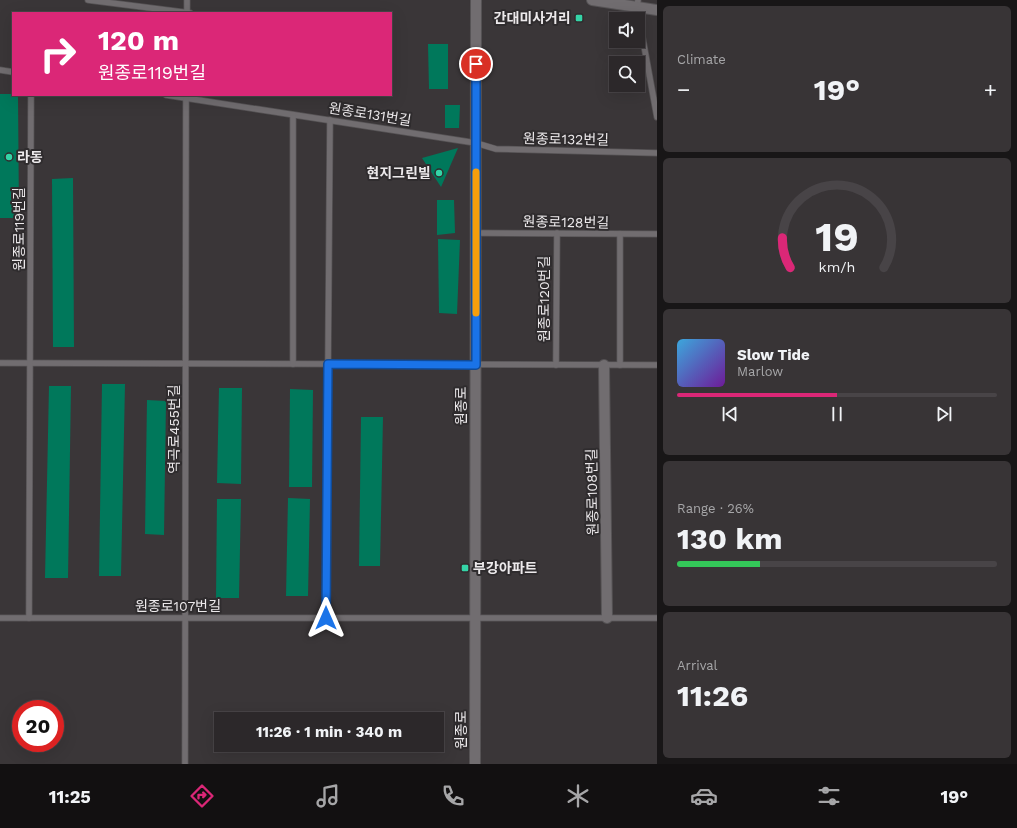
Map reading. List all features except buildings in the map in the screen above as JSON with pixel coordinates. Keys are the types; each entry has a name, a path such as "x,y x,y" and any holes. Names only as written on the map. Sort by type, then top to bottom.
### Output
{"street":[{"name":"원종로","path":"475,764 476,0"},
{"path":"592,0 637,3 657,10"},
{"name":"원종로108번길","path":"604,365 607,618"}],"lane":[{"path":"88,0 180,12"},
{"path":"187,0 188,12"},
{"path":"637,3 657,117"},
{"path":"0,70 12,72"},
{"name":"원종로119번길","path":"30,363 31,96"},
{"name":"원종로131번길","path":"176,96 476,143"},
{"name":"역곡로455번길","path":"185,764 186,97"},
{"path":"293,115 293,364"},
{"path":"326,618 330,120"},
{"name":"원종로132번길","path":"476,143 496,149 657,153"},
{"name":"원종로128번길","path":"476,233 657,234"},
{"name":"원종로120번길","path":"556,365 557,234"},
{"path":"620,234 620,365"},
{"path":"0,363 657,365"},
{"path":"29,618 30,363"},
{"name":"원종로107번길","path":"0,618 475,618"},
{"path":"475,618 657,618"}],"slow traffic":[{"path":"476,172 476,313"}],"place":[{"name":"간대미사거리","path":"579,18"},
{"name":"라동","path":"9,157"},
{"name":"현지그린빌","path":"439,173"},
{"name":"부강아파트","path":"465,568"}],"route":[{"path":"326,618 328,364 476,365 476,64"}]}
